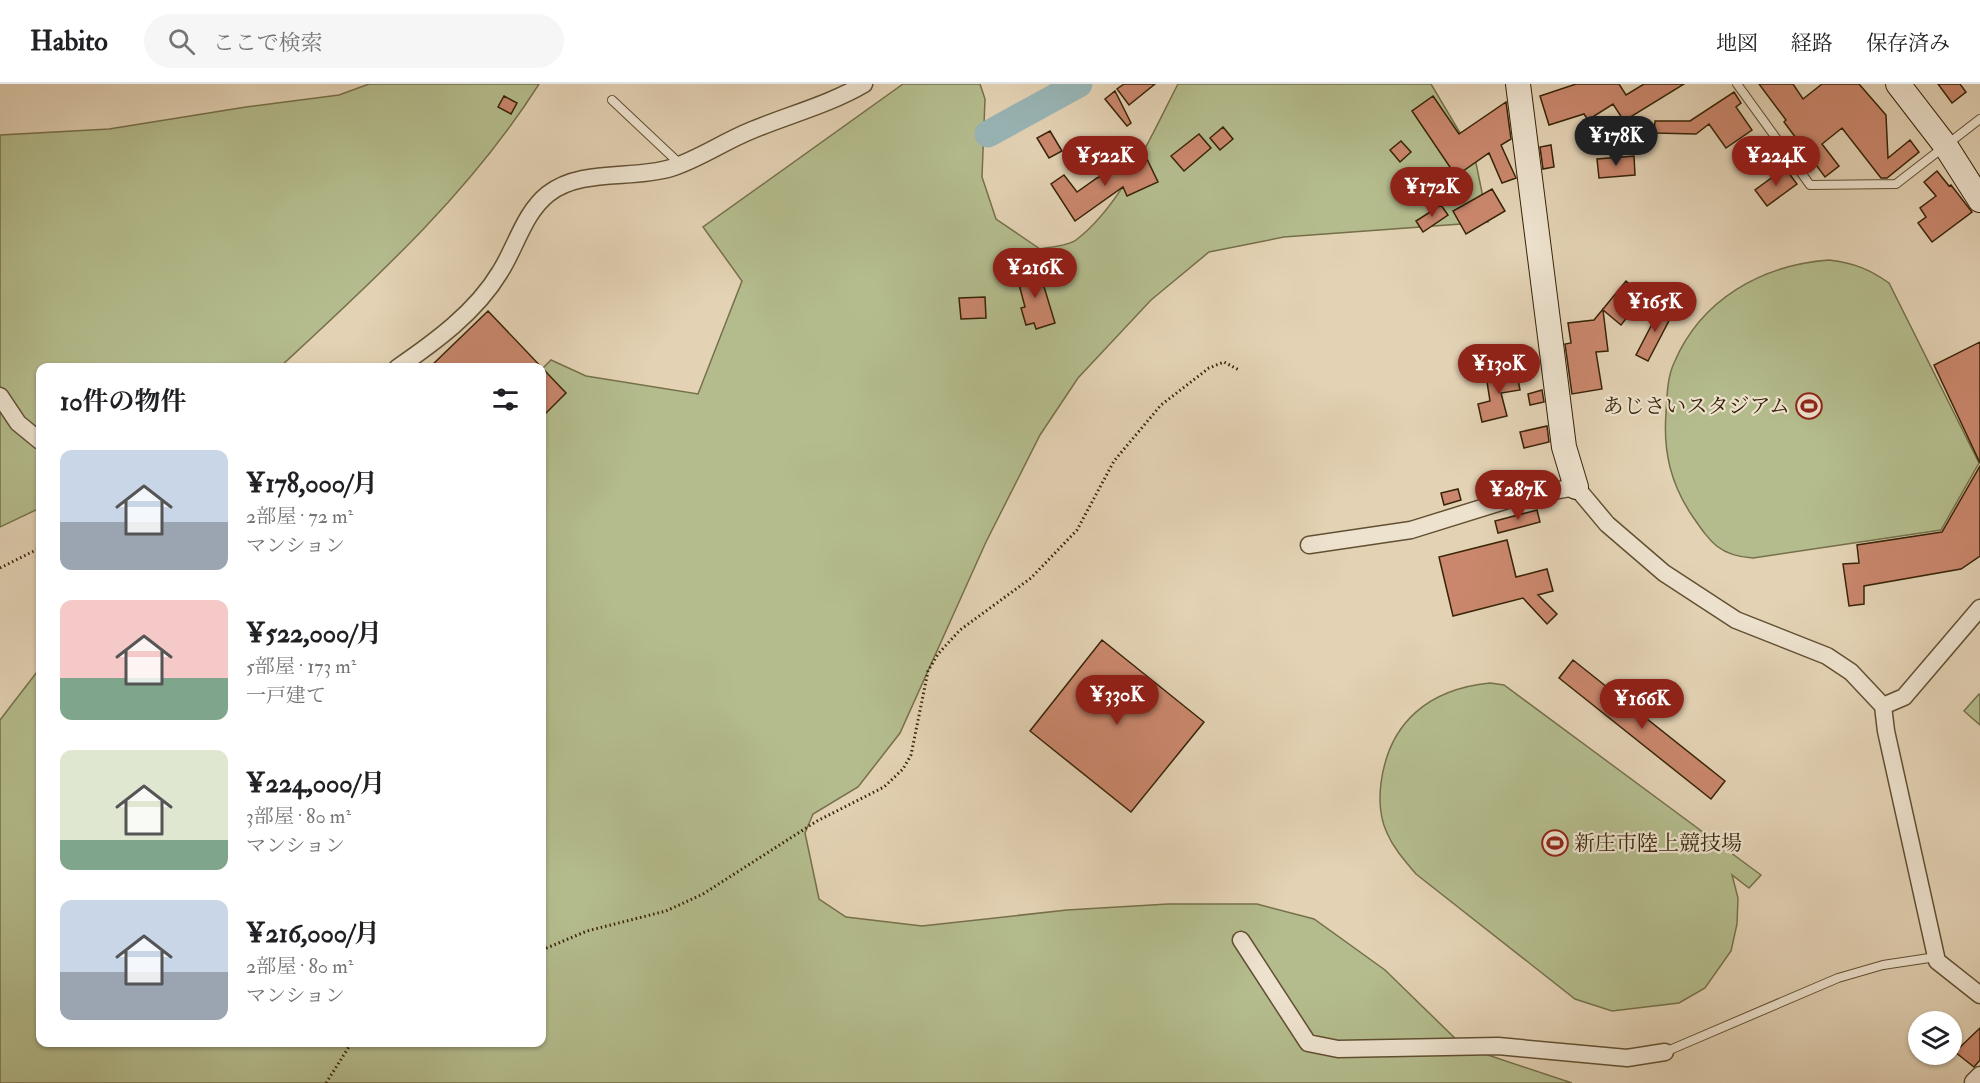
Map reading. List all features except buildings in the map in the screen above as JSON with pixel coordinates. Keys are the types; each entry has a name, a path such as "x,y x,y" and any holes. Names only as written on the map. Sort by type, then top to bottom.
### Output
{"street":[{"path":"404,363 437,339 487,291 501,272 528,217 548,194 582,179 632,176 680,164 748,131 820,105 864,84"},
{"path":"1518,84 1563,447 1576,487 1607,524 1664,573 1736,620 1827,656 1851,672 1883,706 1886,732 1937,961 1980,995"},
{"path":"1898,84 1945,146 1980,200"},
{"path":"0,396 18,423 36,438"},
{"path":"1309,545 1412,530 1514,498 1576,487"},
{"path":"1883,706 1904,697 1980,608"},
{"path":"1241,940 1308,1043 1338,1049 1498,1046 1627,1058 1665,1052"}],"lane":[{"path":"1737,84 1810,185 1896,184 1980,119"},
{"path":"612,100 680,164"},
{"path":"1665,1052 1838,978 1883,965 1936,957"}],"path":[{"path":"546,948 586,931 666,910 703,894 817,821 884,787 903,769 911,755 928,671 938,654 960,630 1031,578 1077,530 1114,461 1161,405 1209,368 1224,362 1239,370"},
{"path":"0,568 36,550"},
{"path":"326,1083 349,1047"}],"green space":[{"path":"369,84 539,84 512,124 452,199 385,268 284,363 36,363 36,510 0,527 0,135 109,129 339,95"},
{"path":"903,84 980,84 985,99 982,177 996,219 1040,249 1073,242 1108,208 1134,168 1178,84 1431,84 1475,158 1488,222 1284,237 1209,252 1151,300 1078,378 1040,435 986,542 900,733 858,787 813,814 805,833 819,899 846,917 922,926 1067,910 1168,904 1257,904 1314,919 1385,970 1464,1047 1572,1083 0,1083 0,720 36,673 36,1047 546,1047 546,365 551,360 586,376 698,394 742,281 703,227"},
{"name":"あじさいスタジアム","path":"1829,260 1861,267 1889,283 1979,463 1941,530 1753,558 1732,554 1717,546 1705,534 1685,505 1674,480 1667,455 1665,427 1670,375 1686,340 1700,321 1736,289 1780,269"},
{"name":"新庄市陸上競技場","path":"1490,683 1504,685 1761,875 1749,888 1732,875 1738,898 1737,924 1731,951 1705,988 1679,1003 1612,1011 1575,999 1416,874 1396,850 1381,815 1380,802 1385,761 1393,742 1403,726 1431,701 1448,693"},
{"path":"1980,695 1980,725 1964,711"}],"waterway":[{"path":"988,134 1079,84"}],"place":[{"name":"あじさいスタジアム","path":"1809,406"},
{"name":"新庄市陸上競技場","path":"1555,843"}]}
